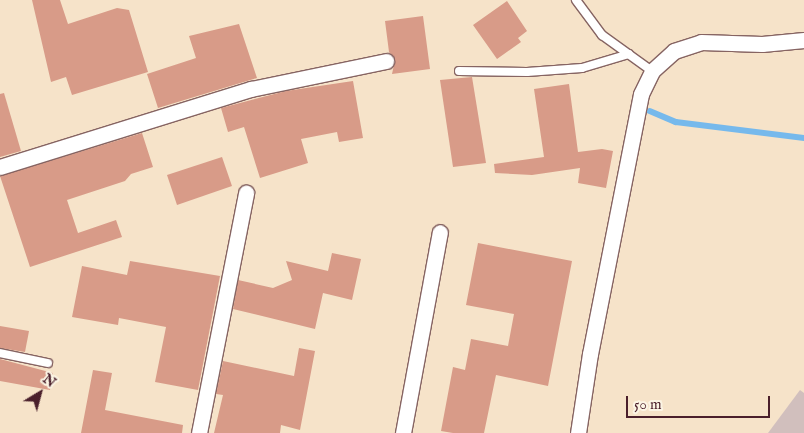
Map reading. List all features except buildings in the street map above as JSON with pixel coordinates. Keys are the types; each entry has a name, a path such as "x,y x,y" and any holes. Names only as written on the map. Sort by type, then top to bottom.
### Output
{"street":[{"path":"578,433 590,354 639,104 652,71 674,51 701,42 762,44 804,40"},
{"path":"0,167 251,89 386,61"},
{"path":"199,433 246,193"},
{"path":"403,433 440,232"}],"lane":[{"path":"576,0 602,35 652,71"},
{"path":"459,71 528,72 582,68 629,54"},
{"path":"0,353 48,362"}],"shaded area":[{"path":"800,390 804,393 804,433 768,433"}],"waterway":[{"path":"650,111 676,122 804,138"}]}
